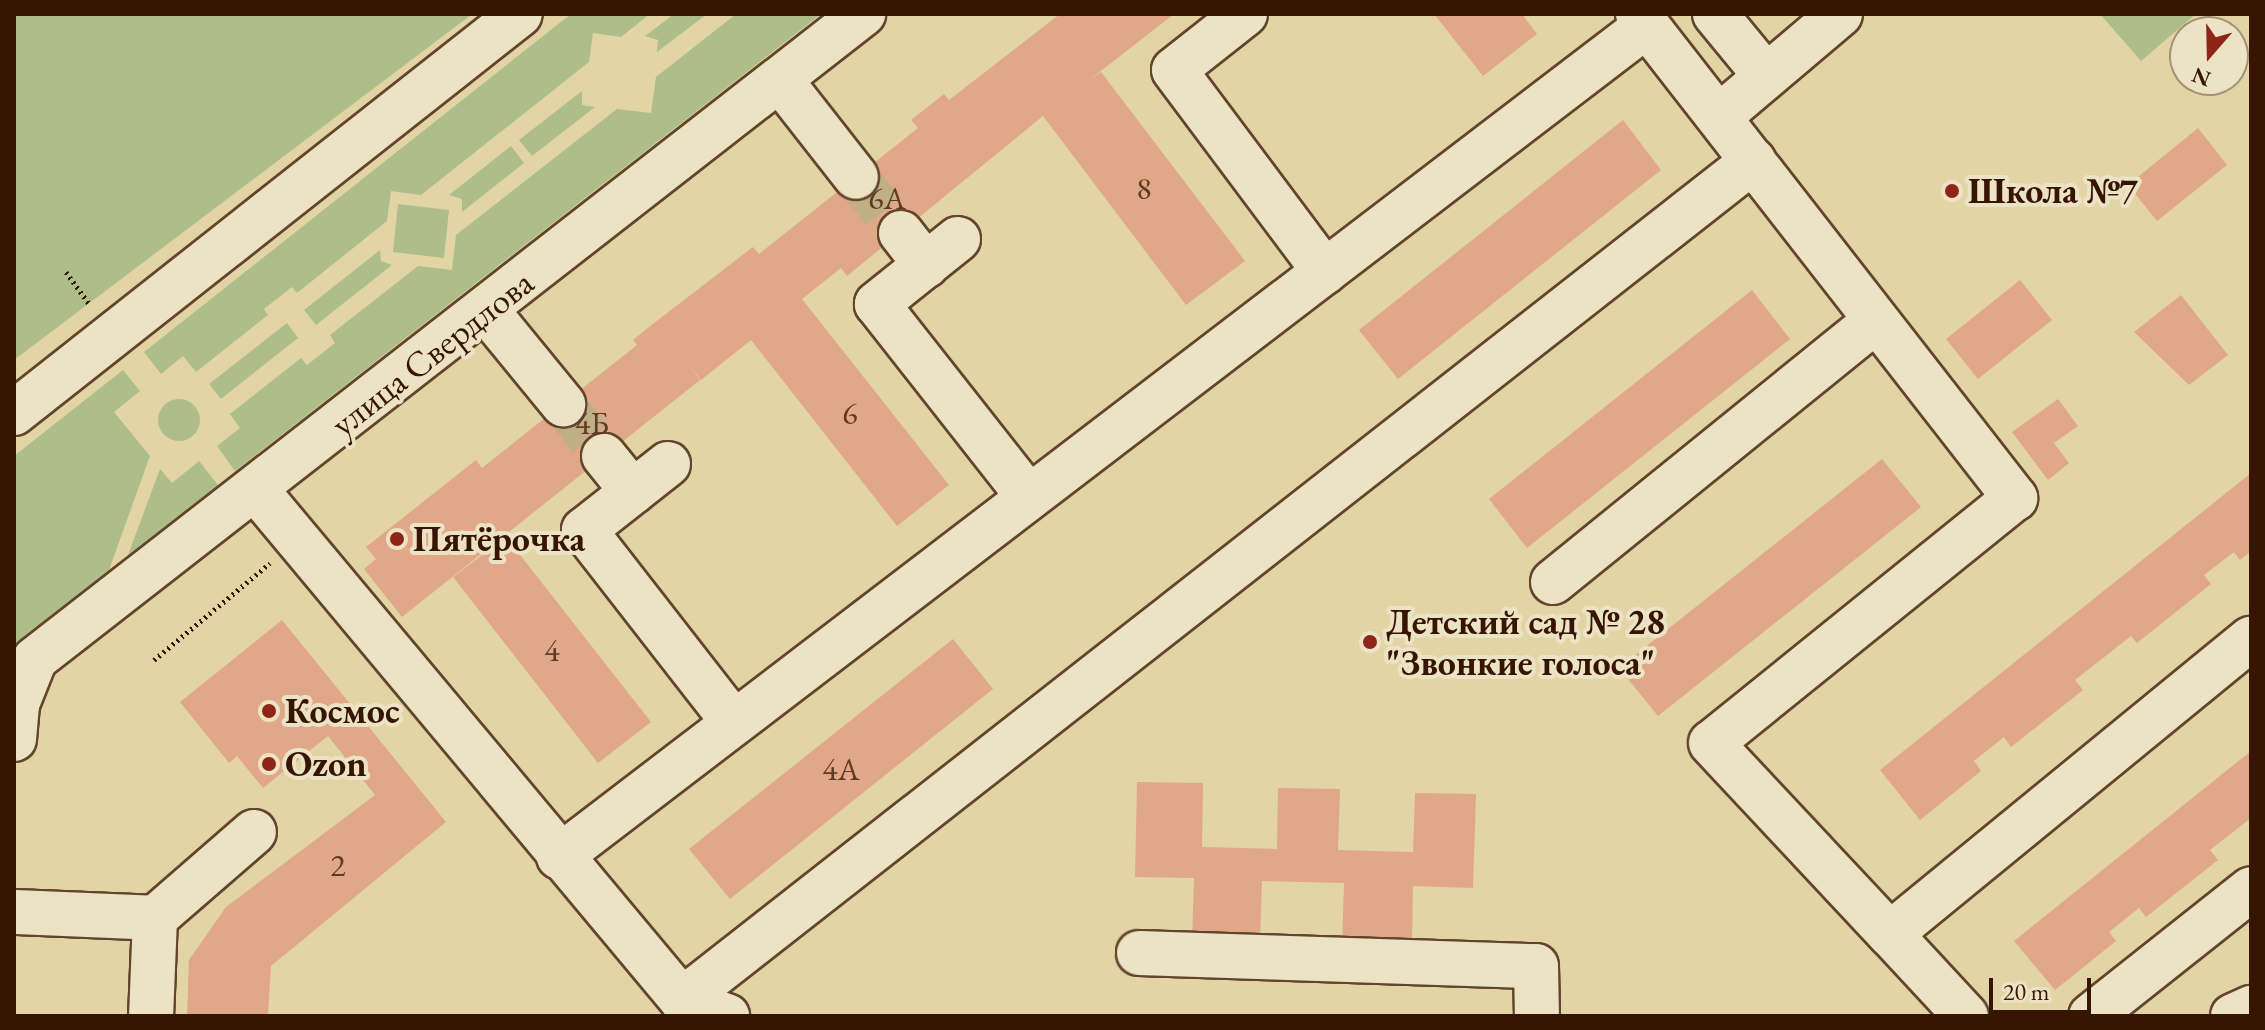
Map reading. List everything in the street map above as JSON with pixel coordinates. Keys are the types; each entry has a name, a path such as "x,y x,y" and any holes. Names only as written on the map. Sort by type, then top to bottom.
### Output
{"street":[{"path":"14,413 520,14"},
{"name":"улица Свердлова","path":"16,722 35,659 257,491 863,14"},
{"path":"1244,14 1174,70 1325,272"},
{"path":"1715,14 1766,76"},
{"path":"1721,115 1840,14"},
{"path":"559,857 731,719 1325,272 1642,20 1721,115 1874,322 2015,498 1711,743 1966,1016"},
{"path":"780,80 856,177"},
{"path":"682,1000 1753,161"},
{"path":"928,246 877,304 1029,497"},
{"path":"486,310 563,404"},
{"path":"1553,582 1874,322"},
{"path":"604,456 633,492"},
{"path":"668,464 584,530 731,719"},
{"path":"257,491 559,857 682,1000 737,1015"},
{"path":"1890,934 2251,639"},
{"path":"14,912 155,918 254,832"},
{"path":"2091,1016 2251,889"},
{"path":"151,1016 155,918"},
{"path":"1139,953 1536,966 1537,1016"},
{"path":"2233,1016 2251,1008"}],"path":[{"path":"154,660 297,540"}],"green space":[{"path":"571,14 650,14 621,37 593,33 589,62 421,195 391,191 387,221 297,293 292,287 264,309 268,315 196,372 183,356 161,374 144,352"},
{"path":"674,14 707,14 657,52 658,40 645,36"},
{"path":"736,14 821,14 235,471 217,446 240,428 230,414 301,358 307,365 335,343 330,335 418,266 452,270 456,235 617,109 651,113 656,77"},
{"path":"2100,14 2196,14 2169,16 2169,37 2141,61"},
{"path":"14,15 471,15 14,360"},
{"path":"582,91 582,105 595,107 532,156 519,140"},
{"path":"511,146 524,163 462,212 462,199 449,195"},
{"path":"398,204 449,210 444,258 393,252"},
{"path":"380,250 381,261 392,265 316,325 304,310"},
{"path":"287,323 298,338 221,399 209,384"},
{"path":"123,370 140,391 114,412 150,456 109,570 14,644 14,456"},
{"path":"179,399 194,405 200,420 194,435 179,441 164,435 158,420 164,405"},
{"path":"199,461 218,485 128,555 160,469 172,483"}],"building":[{"path":"1060,14 1174,14 1088,81 1101,72 1245,261 1186,305 1043,116 847,276 841,268 802,299 949,485 897,526 751,340 701,380 689,365 700,380 402,617 364,569 376,559 366,547 476,460 482,468 637,345 633,340 654,323 753,247 759,254 918,128 911,120 944,94 949,100"},
{"path":"1434,14 1522,14 1537,34 1483,76"},
{"path":"1623,120 1661,170 1398,379 1359,330"},
{"path":"2198,128 2227,165 2157,221 2128,185"},
{"path":"2020,280 2052,320 1978,379 1946,339"},
{"path":"1752,290 1790,339 1527,548 1489,499"},
{"path":"2181,295 2228,355 2189,385 2134,332"},
{"path":"2058,399 2078,426 2054,443 2069,463 2048,480 2012,432"},
{"path":"1882,459 1921,507 1658,716 1619,668"},
{"path":"2251,473 2251,551 2240,560 2234,552 2204,575 2211,584 2137,643 2131,636 2075,680 2083,690 2011,747 2004,737 1974,761 1981,771 1920,820 1880,770"},
{"path":"506,537 651,722 598,763 453,577"},
{"path":"282,620 446,822 271,966 268,1016 187,1016 189,960 226,907 375,795 328,736 263,788 237,756 229,763 180,702"},
{"path":"953,639 993,689 730,899 689,849"},
{"path":"2251,751 2251,818 2210,850 2218,860 2146,917 2139,908 2109,932 2116,941 2055,990 2014,941"},
{"path":"1137,782 1203,783 1202,847 1277,849 1278,788 1340,789 1338,850 1413,852 1415,793 1476,794 1473,888 1413,886 1412,948 1342,946 1344,883 1262,881 1260,943 1192,941 1194,878 1135,877"}],"tunnel":[{"path":"856,177 901,233"},
{"path":"563,404 604,456"}],"place":[{"name":"Школа №7","path":"1952,191"},
{"name":"Пятёрочка","path":"397,539"},
{"name":"Детский сад № 28 \"Звонкие голоса\"","path":"1370,642"},
{"name":"Космос","path":"269,711"},
{"name":"Ozon","path":"269,764"}]}
